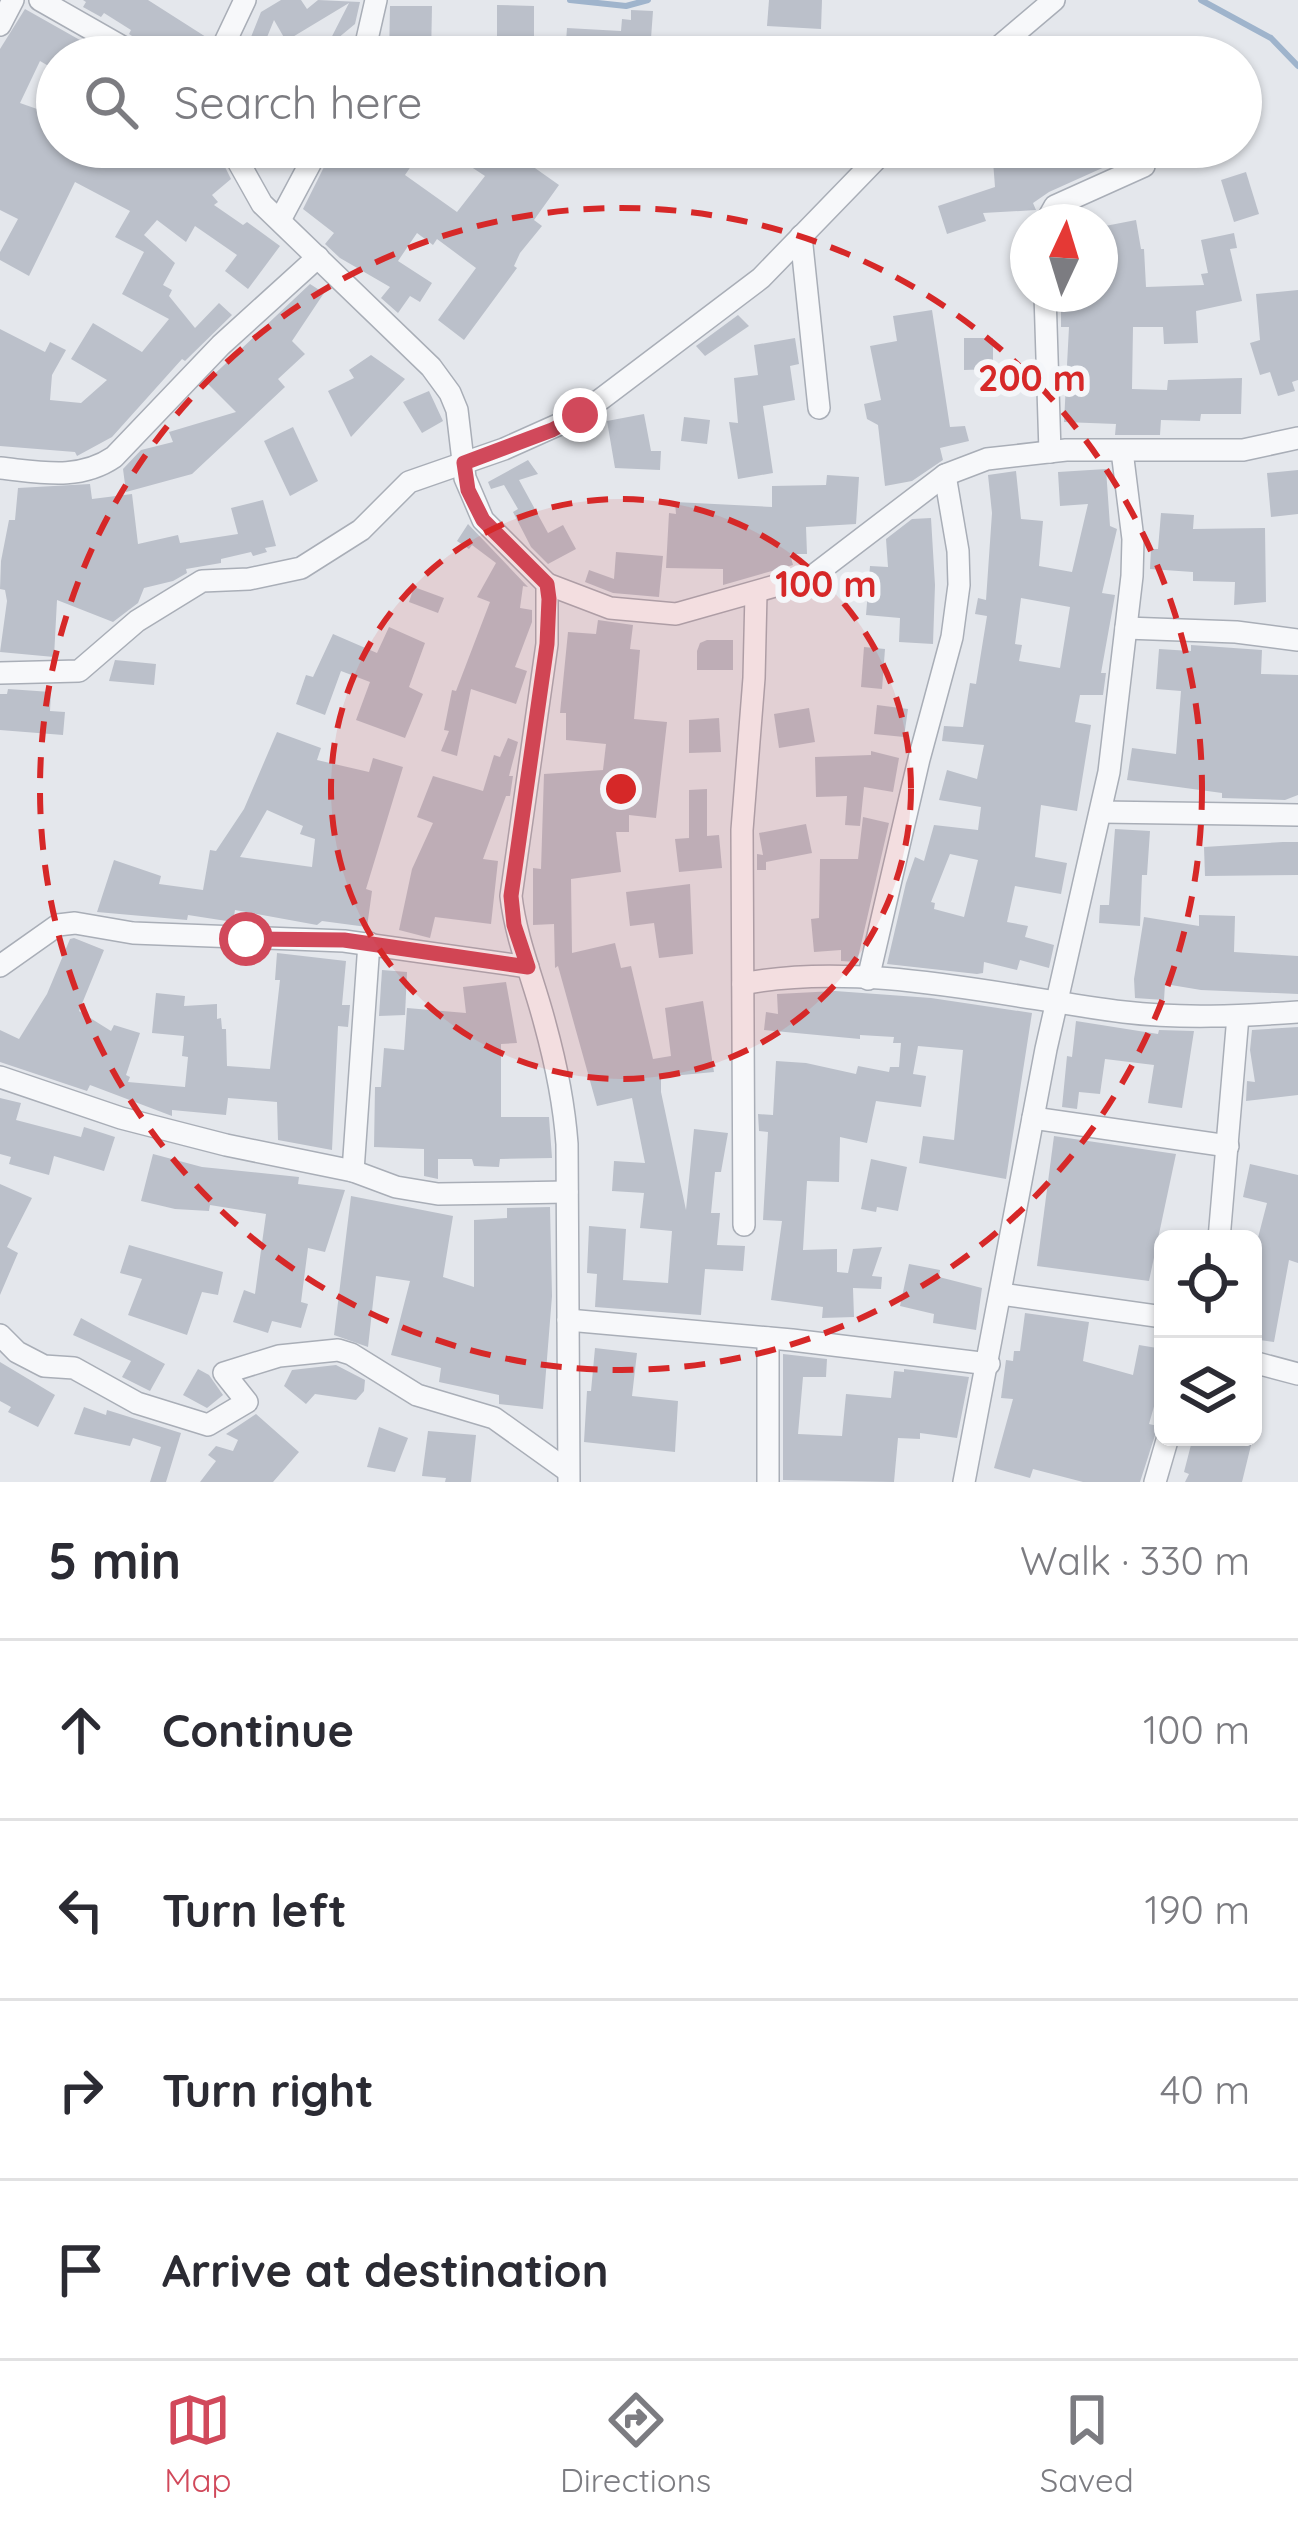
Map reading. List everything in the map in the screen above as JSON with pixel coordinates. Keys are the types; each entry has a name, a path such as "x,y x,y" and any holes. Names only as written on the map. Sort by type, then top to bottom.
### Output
{"street":[{"path":"0,26 13,0"},
{"path":"40,0 103,36"},
{"path":"228,36 245,0"},
{"path":"368,36 376,0"},
{"path":"1012,36 1054,0"},
{"path":"241,168 280,220 441,380 457,410 468,490 483,520 547,584 610,608 676,614 814,574 945,475 987,459 1050,452 1243,450 1298,438"},
{"path":"280,220 308,168"},
{"path":"0,673 79,671 137,621 202,581 249,579 301,568 361,530 409,482 552,430 580,415 761,278 868,168"},
{"path":"1059,204 1140,168"},
{"path":"801,236 819,408"},
{"path":"0,468 59,473 99,467 220,345 318,257"},
{"path":"1046,312 1050,452"},
{"path":"964,1482 1056,1001 1101,812 1133,539 1122,451"},
{"path":"868,979 952,637 958,551 945,475"},
{"path":"547,584 547,644 511,896 514,925 563,1100 568,1192 568,1477"},
{"path":"744,1225 742,830 754,678 755,593"},
{"path":"1126,628 1236,632 1298,640"},
{"path":"1101,812 1298,815"},
{"path":"0,966 58,926 75,923 133,934 369,943 528,967"},
{"path":"353,1171 369,943"},
{"path":"743,984 776,977 868,979 1128,1012 1238,1016 1298,1012"},
{"path":"1220,1230 1238,1016"},
{"path":"0,1077 122,1118 353,1171 396,1186 437,1194 568,1192"},
{"path":"1033,1118 1228,1146"},
{"path":"1001,1294 1154,1316"},
{"path":"568,1320 988,1364"},
{"path":"0,1335 17,1352 44,1366 74,1367 136,1403 208,1424 247,1402 224,1373 279,1356 338,1350 417,1395 494,1418 568,1477"},
{"path":"768,1338 768,1482"},
{"path":"1262,1364 1298,1374"},
{"path":"1155,1482 1165,1446"}],"building":[{"path":"83,0 148,0 204,36 132,36 131,30 104,13 101,17 83,7"},
{"path":"281,0 301,0 307,9 318,0 360,2 355,24 340,36 332,36 349,3 294,36 283,36 274,20 268,36 251,36 261,12"},
{"path":"769,0 822,0 821,29 767,26"},
{"path":"497,5 534,6 534,36 497,36"},
{"path":"390,6 432,6 431,36 389,36"},
{"path":"25,9 73,36 36,36 36,69 20,103 36,109 36,168 226,168 231,179 212,195 218,202 214,205 280,246 248,289 225,271 237,255 195,226 186,242 157,220 144,235 175,263 163,285 172,290 169,296 195,328 219,303 232,315 182,359 112,437 77,456 75,452 0,446 0,329 45,352 50,342 66,350 52,375 50,400 81,403 107,380 71,359 93,323 142,352 169,319 122,294 144,252 115,237 130,211 75,182 29,276 0,260 18,219 0,210 0,49"},
{"path":"631,10 653,11 651,36 566,36 567,28 621,31 622,19 631,20"},
{"path":"324,168 410,168 405,175 457,212 485,176 473,168 535,168 559,185 534,220 542,226 520,253 517,268 464,340 438,320 476,268 437,239 433,245 417,233 398,261 432,283 420,302 410,296 398,313 381,298 390,287 340,258 325,244 334,233 303,209"},
{"path":"994,168 1102,168 1033,204 1010,204 1010,211 983,213 986,221 947,234 938,206 995,187"},
{"path":"1246,172 1259,214 1234,222 1221,180"},
{"path":"1136,220 1144,249 1146,287 1204,285 1201,274 1208,273 1201,240 1234,233 1237,248 1230,249 1242,301 1196,311 1198,343 1164,344 1163,327 1133,327 1132,389 1167,390 1168,380 1242,378 1241,414 1201,414 1200,421 1161,420 1160,435 1115,435 1116,424 1064,422 1069,327 1061,327 1061,312 1118,312 1118,224"},
{"path":"310,284 324,293 292,341 305,354 278,379 285,387 192,474 126,492 123,469 141,450 173,442 169,432 236,412 206,382"},
{"path":"1298,290 1298,380 1292,382 1295,391 1278,396 1270,372 1260,375 1250,343 1260,340 1256,294"},
{"path":"932,310 950,427 965,426 969,441 940,448 943,460 912,481 885,486 878,425 867,419 864,404 881,400 870,346 897,341 893,316"},
{"path":"738,315 749,326 705,356 696,346"},
{"path":"795,338 799,364 790,366 795,400 763,406 773,473 738,479 729,422 738,423 734,378 758,375 754,345"},
{"path":"964,338 993,338 993,369 964,370"},
{"path":"371,355 405,379 351,437 328,391 354,378 349,370"},
{"path":"429,391 443,421 422,433 403,402"},
{"path":"644,414 651,451 661,451 660,470 615,468 607,421"},
{"path":"684,417 710,420 707,444 681,441"},
{"path":"293,427 318,481 290,496 264,441"},
{"path":"528,460 538,474 519,480 548,533 563,525 576,549 548,564 531,547 504,485 491,489 488,482"},
{"path":"1106,469 1110,526 1117,529 1102,593 1115,595 1101,673 1106,673 1103,695 1080,695 1075,722 1091,725 1077,811 1041,805 1035,857 1067,863 1061,894 1015,886 1007,922 1028,926 1025,937 1054,945 1049,968 1020,960 1017,970 984,962 983,973 977,974 887,964 906,883 915,857 924,861 934,825 978,830 981,807 939,800 947,770 977,779 984,745 942,741 944,726 963,727 970,683 976,684 987,616 975,614 978,598 986,600 992,513 988,475 1016,471 1021,519 1043,521 1039,566 1072,572 1088,504 1060,506 1058,472","holes":["1021,598 1070,607 1060,668 1019,661 1022,645 1015,644","950,854 978,860 964,917 934,909 931,902"]},
{"path":"1298,470 1298,514 1271,517 1267,473"},
{"path":"827,475 859,477 856,524 806,527 807,554 790,554 793,565 723,585 723,569 666,568 669,513 676,514 675,502 772,507 772,486 826,485"},
{"path":"90,484 92,499 132,494 138,544 178,535 180,543 238,534 231,508 263,500 276,546 253,556 251,552 186,569 187,573 173,581 144,588 138,603 113,622 57,600 54,657 0,652 7,601 5,590 0,589 1,561 9,520 15,520 18,488"},
{"path":"1161,513 1194,515 1193,529 1265,528 1266,602 1234,605 1235,582 1193,581 1193,572 1150,569 1151,549 1158,549"},
{"path":"931,518 933,644 899,642 900,618 866,615 870,566 888,567 886,539 912,519"},
{"path":"468,524 528,587 523,586 520,608 532,610 532,622 515,667 527,671 516,704 471,689 457,756 441,751 449,731 444,730 452,690 456,691 490,602 477,597 496,563 472,545 469,549 457,541"},
{"path":"616,552 663,556 659,597 613,593 585,582 589,570 614,579"},
{"path":"414,587 444,598 438,613 409,602"},
{"path":"598,620 633,625 630,649 640,650 634,719 667,722 656,818 629,815 629,832 616,832 621,872 571,879 572,953 615,943 621,968 631,966 653,1059 671,1056 665,1008 703,1001 714,1072 661,1077 661,1092 686,1210 694,1129 728,1133 721,1172 715,1172 711,1213 720,1213 717,1245 745,1246 743,1271 705,1269 701,1315 595,1307 597,1274 587,1273 589,1226 626,1229 623,1280 668,1283 672,1231 640,1228 644,1193 612,1191 614,1161 645,1163 632,1098 597,1106 558,966 555,968 554,924 533,925 533,868 541,869 544,774 603,770 606,744 566,740 566,713 560,713 568,632 596,634"},
{"path":"389,627 425,643 409,687 423,694 405,738 356,720 370,682 341,671 325,715 296,704 306,675 313,677 333,634 377,653"},
{"path":"707,640 733,640 733,670 697,670 697,651"},
{"path":"1191,645 1262,650 1261,674 1298,675 1298,795 1285,800 1222,798 1222,793 1127,780 1132,748 1176,754 1181,691 1156,689 1159,649 1191,651"},
{"path":"864,647 885,649 882,689 861,687"},
{"path":"115,660 156,664 154,685 109,681"},
{"path":"8,689 51,692 50,711 65,712 63,735 0,730 0,694 7,694"},
{"path":"877,705 908,709 904,737 874,734"},
{"path":"809,708 815,742 779,748 774,714"},
{"path":"719,718 721,752 689,753 689,720"},
{"path":"277,732 321,748 317,760 369,772 373,758 403,767 366,889 372,891 367,927 322,921 317,925 235,910 233,922 188,915 187,920 97,912 114,860 161,876 159,884 203,890 210,850 216,851 244,809","holes":["267,810 303,826 300,834 315,839 312,867 240,857"]},
{"path":"508,738 518,742 509,776 513,776 510,796 506,796 483,859 498,861 491,924 435,917 430,938 399,930 412,869 433,823 417,817 433,776 483,791 494,755 500,757"},
{"path":"871,751 899,758 893,792 864,787 860,826 845,825 847,796 816,797 815,757 871,755"},
{"path":"707,789 707,836 719,835 722,868 679,872 675,839 689,838 689,790"},
{"path":"863,817 889,823 857,962 841,961 841,950 814,952 811,919 819,918 820,859 858,859"},
{"path":"806,824 812,853 766,862 766,870 757,870 757,854 763,855 759,833"},
{"path":"1115,829 1150,831 1140,926 1099,923 1100,905 1109,905"},
{"path":"1298,842 1298,875 1205,876 1204,847"},
{"path":"690,884 693,954 659,958 654,923 630,926 626,892"},
{"path":"1199,915 1235,916 1234,952 1298,956 1298,994 1165,984 1164,1000 1135,998 1144,917 1199,926"},
{"path":"74,938 104,950 79,1011 111,1031 114,1025 140,1033 126,1075 128,1082 185,1087 184,1036 152,1033 156,993 185,996 184,1006 217,1004 217,1019 221,1018 222,1029 226,1029 227,1066 270,1069 280,980 275,980 277,953 346,961 342,1005 350,1005 348,1027 338,1026 332,1150 278,1140 277,1102 228,1098 226,1115 172,1110 172,1116 90,1085 87,1091 0,1062 0,1030 19,1039"},
{"path":"382,970 407,972 405,1015 379,1016"},
{"path":"506,982 517,1043 501,1044 501,1117 549,1117 552,1158 500,1159 499,1167 474,1166 472,1159 438,1159 438,1179 424,1176 424,1149 374,1147 375,1087 381,1087 384,1048 404,1050 407,1008 466,1013 463,987"},
{"path":"835,991 931,998 1032,1013 1006,1179 919,1163 923,1136 954,1140 963,1050 918,1046 913,1074 926,1076 921,1107 876,1101 867,1143 840,1137 839,1182 807,1181 803,1250 837,1249 837,1272 848,1273 853,1249 882,1247 872,1276 882,1277 881,1289 853,1288 854,1317 822,1318 823,1307 771,1300 782,1221 763,1220 768,1132 759,1131 758,1114 773,1115 776,1061 856,1074 858,1066 889,1072 890,1067 899,1067 901,1043 893,1043 894,1037 860,1035 860,1039 764,1030 766,1012 778,1014 777,994"},
{"path":"1076,1021 1158,1034 1159,1030 1194,1031 1182,1108 1148,1103 1154,1065 1105,1059 1100,1094 1079,1092 1077,1109 1062,1107"},
{"path":"1298,1027 1298,1095 1246,1101 1247,1081 1255,1082 1252,1030"},
{"path":"0,1098 21,1103 16,1120 81,1137 84,1127 115,1137 104,1171 54,1156 49,1175 9,1164 11,1157 0,1154"},
{"path":"1054,1136 1176,1154 1160,1230 1154,1230 1149,1281 1037,1266"},
{"path":"153,1154 202,1167 299,1177 298,1184 345,1190 325,1252 308,1248 301,1302 308,1304 301,1328 272,1321 268,1333 233,1322 244,1290 255,1294 266,1214 210,1205 209,1211 175,1209 141,1201"},
{"path":"871,1159 907,1167 898,1211 861,1209"},
{"path":"1250,1164 1298,1175 1298,1263 1289,1260 1274,1342 1262,1340 1260,1230 1267,1203 1243,1197"},
{"path":"0,1184 32,1198 7,1247 18,1253 0,1295"},
{"path":"351,1196 453,1216 443,1277 474,1287 474,1220 507,1218 507,1208 550,1207 552,1296 543,1409 499,1404 499,1395 439,1382 441,1368 391,1355 410,1281 376,1276 368,1347 334,1335"},
{"path":"129,1245 223,1272 218,1295 202,1292 187,1335 128,1315 142,1279 120,1273"},
{"path":"909,1264 940,1270 939,1277 982,1288 976,1330 933,1323 934,1314 900,1306"},
{"path":"1025,1313 1089,1322 1083,1361 1133,1375 1139,1345 1154,1348 1154,1406 1149,1424 1154,1425 1154,1438 1140,1482 1083,1482 1033,1469 1030,1478 994,1468 1013,1399 1001,1398 1006,1360 1013,1361 1014,1351 1020,1351"},
{"path":"81,1318 165,1364 150,1391 122,1377 131,1361 73,1335"},
{"path":"595,1348 637,1353 632,1396 678,1401 675,1452 584,1442"},
{"path":"783,1354 827,1359 826,1377 803,1377 798,1434 842,1436 846,1394 891,1398 894,1371 904,1369 969,1377 957,1438 920,1433 920,1439 898,1438 894,1482 783,1480"},
{"path":"0,1362 55,1395 38,1427 8,1412 11,1407 0,1401"},
{"path":"336,1365 365,1380 364,1391 356,1400 315,1394 306,1404 284,1386 292,1370"},
{"path":"198,1369 209,1375 223,1395 207,1408 183,1395"},
{"path":"84,1407 181,1433 166,1482 150,1482 161,1447 133,1438 130,1446 74,1434"},
{"path":"256,1414 299,1452 273,1482 200,1482 216,1461 208,1455 216,1446 233,1451 238,1440 226,1434"},
{"path":"379,1427 408,1438 395,1472 367,1467"},
{"path":"428,1431 476,1435 471,1482 422,1476"},
{"path":"1191,1446 1251,1446 1242,1482 1185,1482 1189,1474 1184,1472"}],"waterway":[{"path":"570,0 626,6 648,0"},
{"path":"1201,0 1271,38 1298,66"}],"route":[{"path":"246,939 344,940 528,967 514,925 511,896 547,644 549,599 547,584 483,520 468,490 464,463 580,415"}]}
